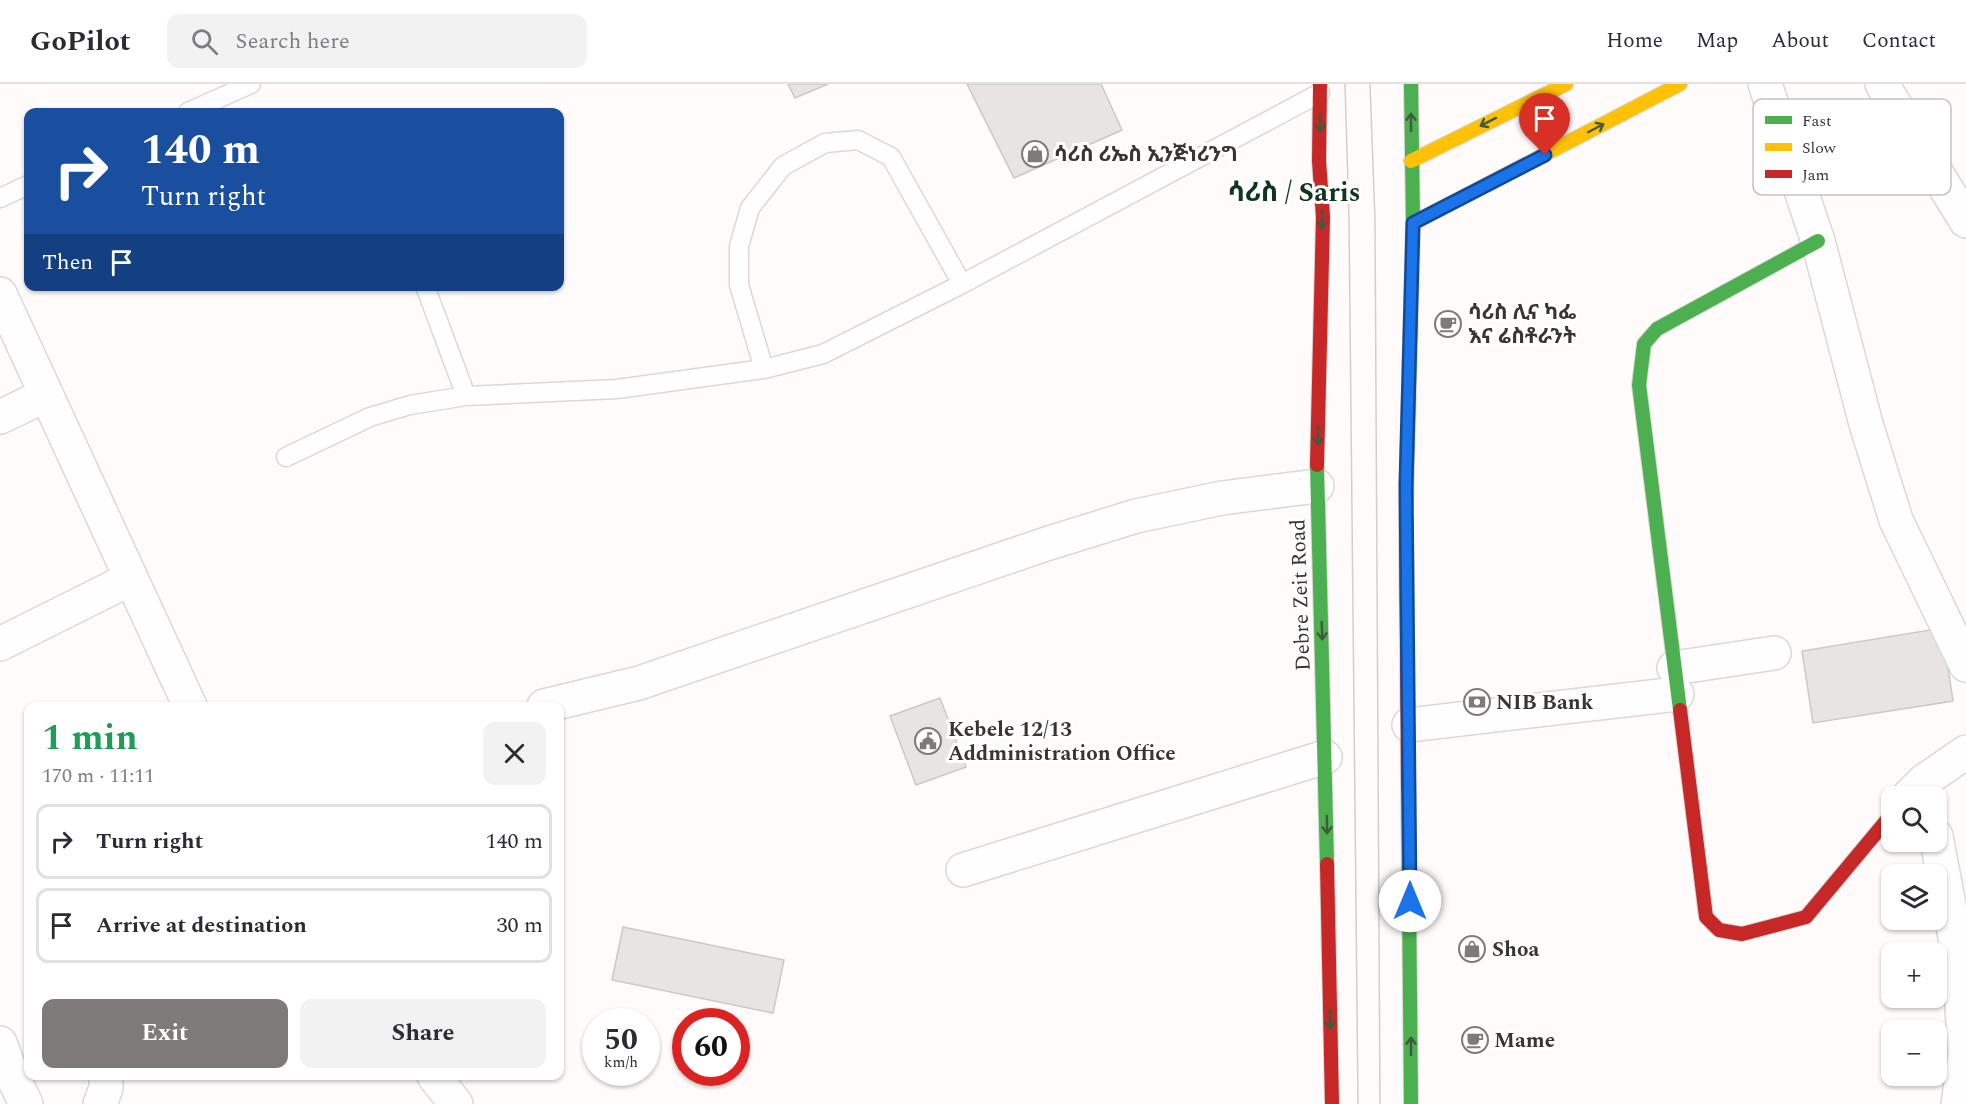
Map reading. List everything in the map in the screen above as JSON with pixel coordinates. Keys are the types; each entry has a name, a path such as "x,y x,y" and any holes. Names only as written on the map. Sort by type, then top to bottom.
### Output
{"main road":[{"path":"1411,84 1413,223 1406,484 1412,1104"},
{"path":"1411,161 1566,84"},
{"path":"1413,223 1680,84"},
{"name":"Debre Zeit Road","path":"1320,88 1323,217 1317,486 1332,1104"},
{"path":"1818,241 1657,329 1644,344 1639,385 1706,917 1719,930 1742,934 1806,917 1881,827"}],"street":[{"path":"1765,84 1770,99"},
{"path":"1882,84 1891,99"},
{"path":"1802,195 1818,241 1866,424 1896,520 1966,665"},
{"path":"1950,195 1966,221"},
{"path":"0,294 188,702"},
{"path":"0,417 46,395"},
{"path":"561,702 639,683 1046,544 1136,516 1222,498 1317,486"},
{"path":"0,644 130,579"},
{"path":"1409,725 1676,681 1774,653"},
{"path":"1926,786 1966,752"},
{"path":"963,870 1325,757"},
{"path":"1939,852 1959,958 1965,1055 1958,1104"},
{"path":"0,1043 26,1104"},
{"path":"100,1104 106,1088 106,1080"},
{"path":"437,1080 456,1104"}],"lane":[{"path":"197,108 251,84"},
{"path":"286,457 370,417 410,405 466,396 617,389 764,369 823,354 962,284 1320,88"},
{"path":"764,369 739,285 739,246 750,208 783,166 825,143 858,140 891,156 962,284"},
{"path":"0,198 24,187"},
{"path":"426,291 466,396"}],"building":[{"path":"788,84 828,84 795,98"},
{"name":"ሳሪስ ሪኤስ ኢንጅነሪንግ","path":"967,84 1101,84 1122,130 1014,178"},
{"path":"1942,628 1953,701 1813,723 1802,651"},
{"name":"Kebele 12/13 Addministration Office","path":"940,698 966,767 916,785 890,716"},
{"path":"623,927 784,960 773,1013 612,980"}],"tram line":[{"path":"1345,84 1349,219 1358,1104"},
{"path":"1370,84 1375,220 1380,1104"}],"traffic: fast":[{"path":"1406,510 1413,223 1411,84"},
{"path":"1680,710 1639,385 1644,344 1657,329 1818,241"},
{"path":"1317,465 1327,864"},
{"path":"1408,790 1411,1104"}],"traffic: slow":[{"path":"1411,161 1566,84"},
{"path":"1413,223 1680,84"}],"traffic: jam":[{"path":"1317,465 1323,217 1319,161 1320,84"},
{"path":"1406,510 1408,790"},
{"path":"1680,710 1706,917 1719,930 1742,934 1806,917 1881,827"},
{"path":"1327,864 1332,1104"}],"place":[{"name":"ሳሪስ ሪኤስ ኢንጅነሪንግ","path":"1035,154"},
{"name":"ሳሪስ ሊና ካፌ እና ሬስቶራንት","path":"1448,324"},
{"name":"NIB Bank","path":"1477,702"},
{"name":"Kebele 12/13 Addministration Office","path":"928,741"},
{"name":"Shoa","path":"1472,949"},
{"name":"Mame","path":"1475,1040"}],"district":[{"name":"ሳሪስ / Saris","path":"1294,192"}],"route":[{"path":"1410,901 1406,484 1413,223 1545,155"}]}
